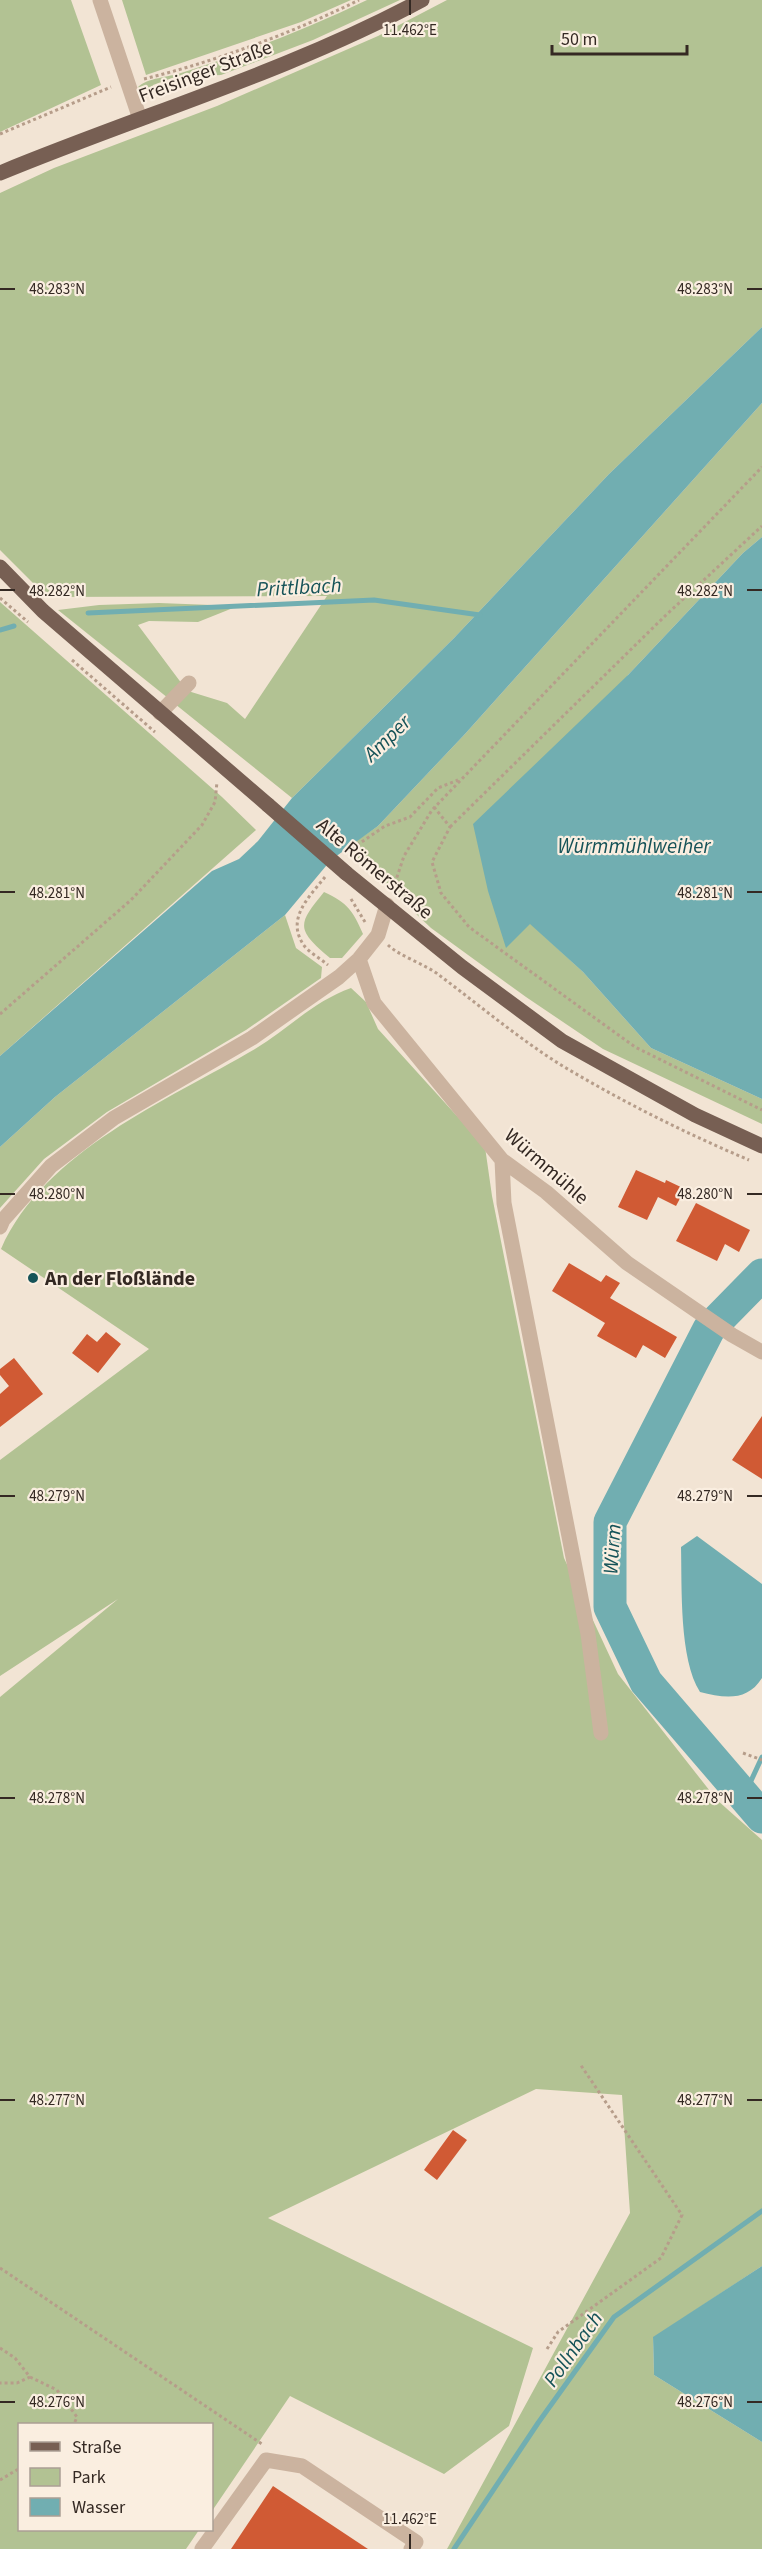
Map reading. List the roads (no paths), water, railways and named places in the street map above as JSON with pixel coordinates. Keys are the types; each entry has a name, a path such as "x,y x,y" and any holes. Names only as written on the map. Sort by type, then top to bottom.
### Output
{"main road":[{"name":"Freisinger Straße","path":"0,173 344,39 422,0"},
{"name":"Alte Römerstraße","path":"0,567 43,611 160,713 346,873 462,967 562,1041 695,1115 762,1146"}],"street":[{"path":"100,0 140,119"},
{"path":"160,713 189,683"},
{"path":"0,1227 51,1166 114,1118 252,1038 339,978 378,935 387,905"},
{"name":"Würmmühle","path":"358,959 374,1004 502,1160 546,1192 627,1263 732,1335 762,1352"},
{"path":"502,1160 504,1203 588,1634 601,1733"},
{"path":"202,2549 266,2460 302,2466 413,2546"}],"water":[{"name":"Amper","path":"762,327 762,403 465,734 378,826 331,860 285,915 55,1097 0,1147 0,1056 212,871 239,859 258,841 292,798 454,638 609,474"},
{"name":"Würmmühlweiher","path":"762,537 762,1099 651,1048 583,972 530,924 506,948 488,891 473,824 628,675 743,553"},
{"path":"697,1536 762,1584 762,1678 756,1686 742,1695 726,1697 700,1692 688,1661 683,1622 681,1547"},
{"path":"762,2266 762,2442 654,2375 653,2337"}],"waterway":[{"name":"Prittlbach","path":"88,613 374,600 480,615"},
{"name":"Prittlbach","path":"0,630 14,626"},
{"name":"Würm","path":"762,1275 709,1329 610,1522 610,1607 646,1682 762,1817"},
{"path":"744,1796 762,1757"},
{"name":"Pollnbach","path":"454,2549 538,2423 614,2317 762,2211"}],"place":[{"name":"An der Floßlände","path":"33,1278"}]}
